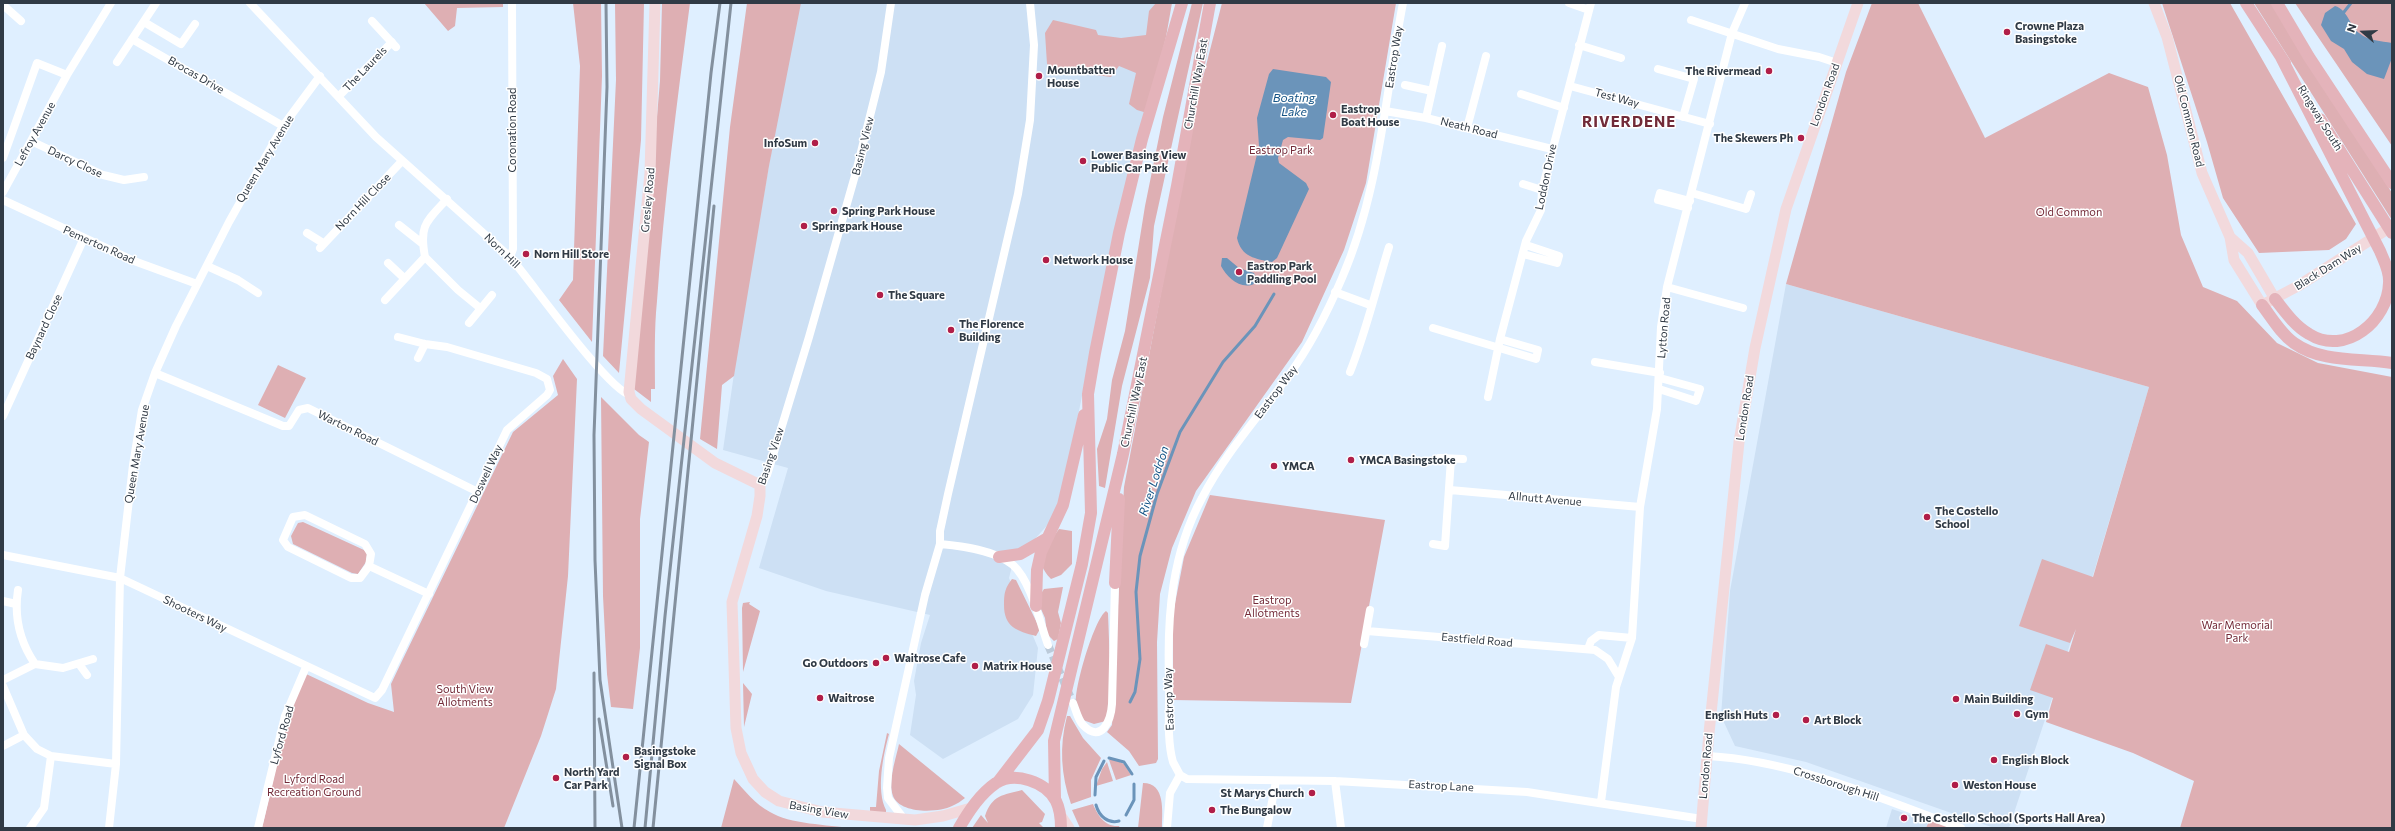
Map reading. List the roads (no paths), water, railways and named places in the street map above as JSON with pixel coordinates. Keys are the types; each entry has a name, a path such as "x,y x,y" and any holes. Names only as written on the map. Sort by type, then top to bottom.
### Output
{"main road":[{"path":"1036,606 1037,570 1046,539 1063,505 1088,394 1119,233 1142,139 1182,3"},
{"name":"Churchill Way East","path":"1055,799 1054,741 1123,454 1177,186 1210,3"},
{"name":"Ringway South","path":"2246,3 2392,233"},
{"path":"2277,3 2309,57 2392,183"},
{"path":"2275,299 2294,323 2310,335 2332,340 2348,338 2370,326 2381,312 2387,297 2389,282 2388,271 2380,251 2281,56"},
{"path":"2309,57 2392,167"},
{"path":"2262,305 2293,343 2305,350 2325,356 2392,363"},
{"path":"959,828 971,808 998,782 1038,730 1048,701 1082,564 1091,513 1088,394"},
{"path":"1115,583 1123,454"},
{"path":"999,557 1020,554 1046,539"},
{"path":"998,782 1014,777 1028,780 1042,787 1055,799 1061,822"}],"street":[{"name":"Lefroy Avenue","path":"3,192 68,75 111,3"},
{"path":"117,62 156,3"},
{"name":"Norn Hill","path":"250,3 402,161 447,199 510,257 605,374 622,391 630,395 634,403 714,463 760,485"},
{"name":"Coronation Road","path":"510,257 513,249 512,3"},
{"name":"Gresley Road","path":"630,395 650,173 655,3"},
{"name":"Basing View","path":"891,3 881,72 854,179 767,475 760,485 757,516 732,602 736,728 746,767 764,792 786,805 822,812 909,820 943,816 971,808"},
{"path":"926,828 909,820 888,798 887,778 896,723 935,555 940,544 940,530 1018,194 1030,120 1034,44 1030,3"},
{"name":"Eastrop Way","path":"1180,775 1171,756 1168,635 1174,577 1186,534 1201,498 1213,478 1303,355 1335,292 1368,206 1403,3"},
{"path":"1569,3 1590,6"},
{"name":"Lytton Road","path":"1632,638 1640,507 1659,389 1662,327 1667,287 1710,124 1732,33 1745,3"},
{"name":"London Road","path":"1701,824 1739,442 1755,348 1786,209 1858,3"},
{"name":"Old Common Road","path":"2154,3 2167,37 2202,173 2230,237 2234,260 2262,305"},
{"path":"3,5 21,21"},
{"name":"Loddon Drive","path":"1488,396 1500,339 1523,254 1541,210 1542,190 1590,6"},
{"path":"1691,20 1778,49 1819,57 1837,63"},
{"name":"The Laurels","path":"339,96 394,44 372,21"},
{"path":"144,22 181,44 195,24"},
{"name":"Brocas Drive","path":"132,39 282,126"},
{"path":"1580,45 1621,58"},
{"path":"1426,118 1442,46"},
{"path":"1467,128 1486,56"},
{"name":"Lefroy Avenue","path":"3,158 6,139 37,63 68,75"},
{"path":"1658,69 1694,80 1683,117"},
{"name":"Queen Mary Avenue","path":"109,828 116,764 120,578 133,465 142,410 155,372 206,266 282,126 320,76"},
{"path":"1405,85 1432,91"},
{"name":"Test Way","path":"1570,86 1710,124"},
{"path":"1522,94 1564,108"},
{"name":"Neath Road","path":"1385,111 1426,118 1552,149"},
{"name":"Darcy Close","path":"31,141 103,175 124,180 144,177"},
{"name":"Norn Hill Close","path":"307,233 321,246 402,161"},
{"path":"1523,184 1542,190"},
{"path":"1690,201 1746,209 1751,194"},
{"path":"447,199 427,219 422,232 425,257 458,290 480,308"},
{"name":"Pemerton Road","path":"3,200 134,261 197,284"},
{"path":"399,225 423,244"},
{"name":"Black Dam Way","path":"2262,305 2275,299 2350,254 2392,226"},
{"name":"Old Common Road","path":"2230,237 2248,253 2275,299"},
{"name":"Baynard Close","path":"3,416 84,238"},
{"path":"1523,254 1557,263 1559,256 1526,245"},
{"path":"1350,372 1360,347 1370,306 1389,248"},
{"path":"385,300 425,257"},
{"path":"388,263 404,278"},
{"path":"206,266 238,280 258,293"},
{"path":"1667,287 1743,308"},
{"path":"1335,292 1370,306"},
{"path":"470,323 480,308 492,295"},
{"path":"1433,328 1536,359 1538,350 1500,339"},
{"name":"Doswell Way","path":"378,697 478,492 506,430 549,394 549,381 536,373 447,346 425,344 398,337"},
{"path":"418,358 425,344"},
{"path":"1595,362 1660,375 1700,389 1696,401 1659,389"},
{"name":"Warton Road","path":"155,372 283,426 289,426 299,410 308,408 478,492"},
{"path":"1438,458 1463,458"},
{"path":"1433,544 1445,546 1451,459"},
{"name":"Allnutt Avenue","path":"1450,490 1640,507"},
{"path":"305,515 365,544 371,554 369,566 360,578 351,578 288,547 283,540 284,535 293,517 305,515"},
{"path":"940,544 999,557 1019,572 1036,606 1048,645"},
{"name":"Shooters Way","path":"3,555 120,578 371,698 378,697"},
{"path":"369,566 429,594"},
{"path":"1073,703 1083,726 1092,731 1100,731 1107,727 1112,718 1115,583"},
{"path":"18,590 16,604 19,629 35,664"},
{"path":"3,601 16,604"},
{"path":"1364,644 1370,610"},
{"name":"Eastfield Road","path":"1367,631 1588,649 1605,656 1619,677"},
{"path":"1588,649 1591,641 1599,635 1632,638 1616,687 1601,802"},
{"path":"3,680 35,664 63,668 93,659"},
{"path":"79,664 87,675"},
{"name":"Lyford Road","path":"258,828 285,716 306,667"},
{"path":"3,686 24,735 37,749 51,756 116,764"},
{"path":"3,746 24,735"},
{"path":"30,828 38,820 44,808 51,756"},
{"name":"Crossborough Hill","path":"1708,756 1745,759 1805,773 1961,828"},
{"path":"1167,828 1170,793 1180,775"},
{"name":"Eastrop Lane","path":"1180,775 1187,779 1336,781 1527,792 1601,802 1701,824"},
{"path":"1267,828 1276,781"},
{"path":"1336,781 1341,828"},
{"path":"1061,822 1069,828"}],"water":[{"path":"2335,6 2346,14 2356,30 2363,36 2392,43 2392,58 2384,79 2367,74 2352,62 2344,49 2331,41 2321,25 2325,13"},
{"name":"Boating Lake","path":"1273,69 1326,77 1331,82 1323,138 1320,140 1288,137 1283,140 1278,158 1279,163 1306,183 1309,189 1277,258 1272,262 1260,260 1250,256 1242,249 1237,238 1259,146 1257,118 1269,74"},
{"name":"Eastrop Park Paddling Pool","path":"1222,258 1227,258 1239,268 1254,273 1256,279 1254,284 1239,284 1230,278 1221,266"}],"waterway":[{"path":"2344,12 2351,3"},
{"name":"River Loddon","path":"1130,702 1135,692 1140,659 1136,592 1140,556 1157,494 1180,432 1223,362 1255,326 1274,294"},
{"path":"1109,758 1124,762 1132,774"},
{"path":"1095,795 1096,777 1104,761"},
{"path":"1126,815 1134,800 1134,784"},
{"path":"1096,805 1099,813 1104,818 1115,822 1119,821"}],"tunnel":[{"path":"1048,645 1073,703"}],"railway":[{"path":"606,3 607,87 594,435 595,560 600,680 622,828"},
{"path":"634,828 711,73 720,3"},
{"path":"645,828 665,616 731,3"},
{"path":"653,828 714,206"},
{"path":"594,673 595,828"},
{"path":"599,719 613,806"}],"place":[{"name":"Crowne Plaza Basingstoke","path":"2007,32"},
{"name":"The Rivermead","path":"1769,71"},
{"name":"Mountbatten House","path":"1039,76"},
{"name":"Eastrop Boat House","path":"1333,115"},
{"name":"The Skewers Ph","path":"1801,138"},
{"name":"InfoSum","path":"815,143"},
{"name":"Lower Basing View Public Car Park","path":"1083,161"},
{"name":"Spring Park House","path":"834,211"},
{"name":"Springpark House","path":"804,226"},
{"name":"Norn Hill Store","path":"526,254"},
{"name":"Network House","path":"1046,260"},
{"name":"Eastrop Park Paddling Pool","path":"1239,272"},
{"name":"The Square","path":"880,295"},
{"name":"The Florence Building","path":"951,330"},
{"name":"YMCA Basingstoke","path":"1351,460"},
{"name":"YMCA","path":"1274,466"},
{"name":"The Costello School","path":"1927,517"},
{"name":"Waitrose Cafe","path":"886,658"},
{"name":"Go Outdoors","path":"876,663"},
{"name":"Matrix House","path":"975,666"},
{"name":"Waitrose","path":"820,698"},
{"name":"Main Building","path":"1956,699"},
{"name":"Gym","path":"2017,714"},
{"name":"English Huts","path":"1776,715"},
{"name":"Art Block","path":"1806,720"},
{"name":"Basingstoke Signal Box","path":"626,757"},
{"name":"English Block","path":"1994,760"},
{"name":"North Yard Car Park","path":"556,778"},
{"name":"Weston House","path":"1955,785"},
{"name":"St Marys Church","path":"1312,793"},
{"name":"The Bungalow","path":"1212,810"},
{"name":"The Costello School (Sports Hall Area)","path":"1904,818"}],"district":[{"name":"RIVERDENE","path":"1629,122"}],"park label":[{"name":"Eastrop Park","path":"1281,150"},
{"name":"Old Common","path":"2069,212"},
{"name":"Eastrop Allotments","path":"1272,606"},
{"name":"War Memorial Park","path":"2237,631"},
{"name":"South View Allotments","path":"465,695"},
{"name":"Lyford Road Recreation Ground","path":"314,785"}]}
